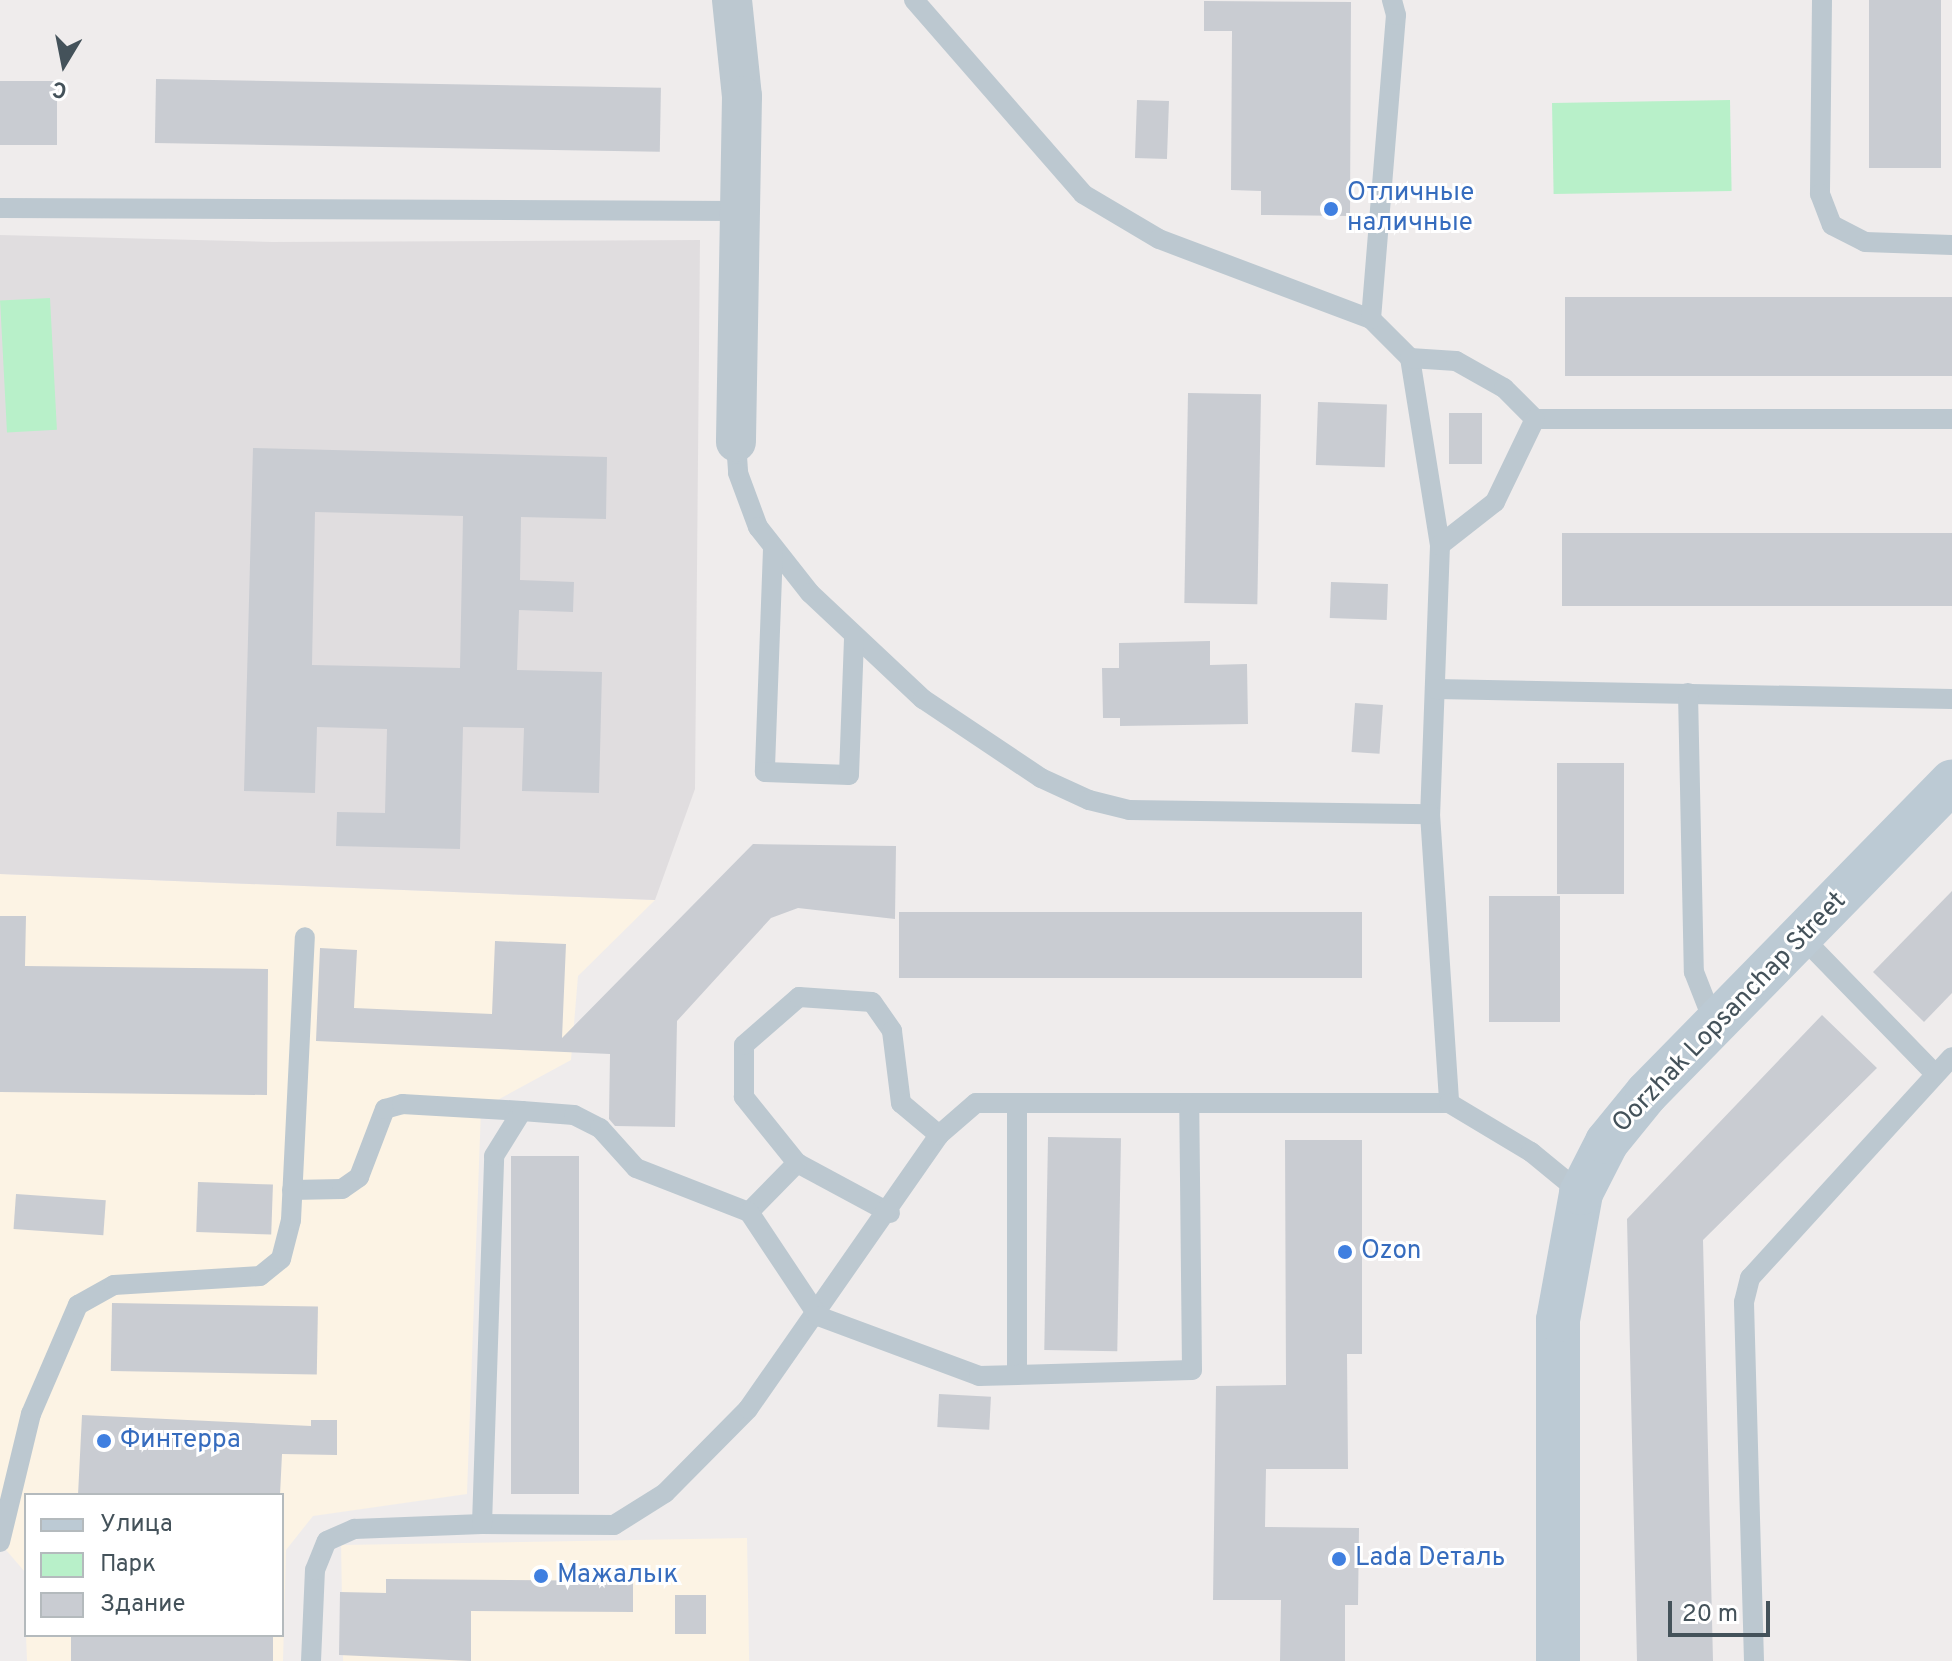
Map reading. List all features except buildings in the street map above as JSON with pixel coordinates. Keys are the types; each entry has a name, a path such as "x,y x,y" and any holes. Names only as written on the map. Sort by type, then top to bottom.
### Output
{"street":[{"path":"732,0 742,96 736,442"},
{"name":"Oorzhak Lopsanchap Street","path":"1558,1661 1558,1320 1581,1193 1617,1130 1714,1023 1952,782"}],"lane":[{"path":"914,0 1083,194 1159,239 1371,319 1410,358 1440,545 1430,814 1449,1103"},
{"path":"1371,319 1396,15 1392,0"},
{"path":"1822,0 1820,194 1832,225 1865,242 1952,245"},
{"path":"0,208 739,211"},
{"path":"1410,358 1456,361 1504,388 1535,419 1952,419"},
{"path":"1440,545 1495,502 1535,419"},
{"path":"736,442 746,501 773,549 854,638 956,725 1089,800 1171,812 1430,814"},
{"path":"773,549 765,772 849,775 854,638"},
{"path":"1436,689 1952,699"},
{"path":"1688,693 1694,972 1714,1023"},
{"path":"1801,936 1935,1074"},
{"path":"0,1542 31,1414 78,1305 114,1285 260,1276 281,1259 292,1190 305,937"},
{"path":"890,1213 797,1163 744,1097 744,1045 799,997 872,1002 892,1031 901,1103 939,1135"},
{"path":"1754,1661 1744,1302 1750,1278 1952,1057"},
{"path":"311,1661 315,1570 327,1541 354,1529 482,1524 614,1525 665,1493 748,1409 890,1213 939,1135 976,1103 1449,1103 1531,1152 1581,1193"},
{"path":"1017,1103 1017,1375"},
{"path":"292,1190 342,1189 359,1177 385,1109 402,1104 574,1115 600,1128 636,1168 749,1212 818,1316 979,1376 1192,1370 1189,1105"},
{"path":"482,1524 494,1156 522,1111"},
{"path":"749,1212 797,1163"}],"shaded area":[{"path":"0,235 272,242 700,240 695,789 655,900 0,874"},
{"path":"0,874 655,900 578,976 571,1060 481,1109 467,1494 313,1516 286,1550 284,1624 284,1493 24,1493 24,1571 0,1543"},
{"name":"Мажалык","path":"747,1538 749,1661 343,1661 341,1545"},
{"path":"26,1637 284,1637 283,1661 27,1661"}],"green space":[{"path":"1730,100 1732,191 1554,194 1552,103"},
{"path":"50,298 57,430 7,432 0,301"}],"place":[{"name":"Отличные наличные","path":"1331,209"},
{"name":"Ozon","path":"1345,1252"},
{"name":"Финтерра","path":"104,1441"},
{"name":"Lada Dеталь","path":"1339,1559"},
{"name":"Мажалык","path":"541,1576"}]}
